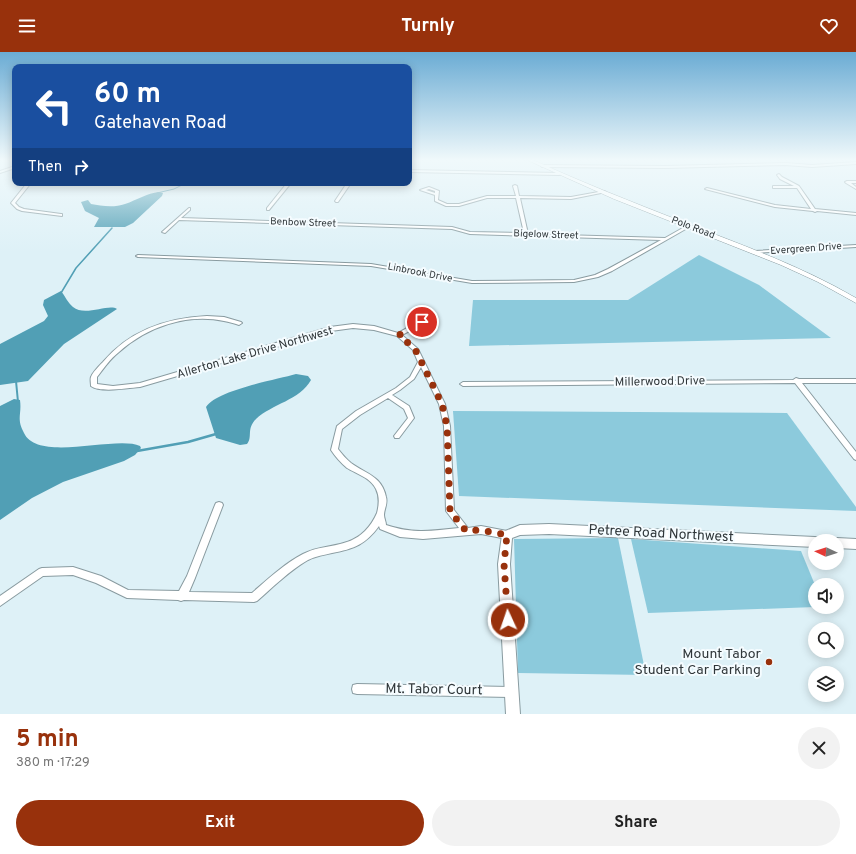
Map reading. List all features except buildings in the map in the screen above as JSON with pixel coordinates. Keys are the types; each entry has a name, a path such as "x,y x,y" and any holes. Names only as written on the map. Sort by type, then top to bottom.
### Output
{"main road":[{"name":"Polo Road","path":"599,190 756,252 814,278 856,301"}],"street":[{"path":"23,190 13,203 18,208 61,215"},
{"path":"268,209 283,190"},
{"path":"337,202 345,190"},
{"path":"516,190 526,234"},
{"path":"710,190 763,204 815,211 856,214"},
{"path":"800,190 815,211"},
{"path":"436,194 436,199 439,202 456,206 471,203 485,197 571,198 604,192"},
{"path":"164,232 189,209"},
{"name":"Benbow Street","path":"178,218 428,227"},
{"name":"Linbrook Drive","path":"138,256 371,265 472,282 574,281 584,280 610,270 689,226"},
{"name":"Bigelow Street","path":"428,227 452,228 470,233 666,239"},
{"name":"Evergreen Drive","path":"756,252 856,246"},
{"name":"Allerton Lake Drive Northwest","path":"239,322 216,317 198,317 175,321 152,328 132,338 116,351 94,377 94,386 113,388 140,385 330,329 353,326 374,328 399,335 415,349 442,404 447,426 450,511 466,531"},
{"path":"399,335 422,322"},
{"path":"0,601 42,572 73,571 98,579 127,594 182,597 254,598 290,567 308,555 352,545 359,541 374,525 380,515 383,500 381,491 370,478 349,465 334,450 339,428 358,413 400,388 412,378 422,362"},
{"path":"796,380 856,456"},
{"name":"Millerwood Drive","path":"463,384 796,380 856,381"},
{"path":"388,395 407,408 411,418 398,436"},
{"path":"182,597 191,578 219,505"},
{"path":"380,515 383,527 400,533 423,535 481,530 507,535 504,564 513,714"},
{"name":"Petree Road Northwest","path":"507,535 520,530 549,528 808,542"},
{"path":"844,544 856,544"},
{"name":"Mt. Tabor Court","path":"357,689 512,692"}],"shaded area":[{"path":"159,192 163,193 162,196 133,223 125,227 94,227 99,218 85,211 81,202 88,200 91,204 116,206"},
{"path":"699,255 759,285 831,338 469,346 473,300 628,300"},
{"path":"61,291 71,305 78,310 84,311 108,308 117,309 64,344 28,381 0,385 0,344 44,321 48,316 43,305 44,300"},
{"path":"296,374 308,376 311,380 306,387 293,397 270,409 256,419 251,426 250,439 247,444 240,445 216,438 206,407 212,401 247,386"},
{"path":"14,399 20,400 20,424 24,433 32,442 45,446 61,447 129,444 140,446 141,448 135,455 124,461 63,482 32,498 0,520 0,406"},
{"path":"453,411 787,413 856,507 856,511 459,496"},
{"path":"618,538 646,675 518,673 514,539"},
{"path":"631,539 801,551 812,578 808,578 808,607 648,613"}],"waterway":[{"path":"157,193 170,190"},
{"path":"61,293 76,268 112,228"},
{"path":"16,381 18,402"},
{"path":"137,451 188,442 216,434"}],"place":[{"name":"Mount Tabor Student Car Parking","path":"769,662"}],"route":[{"path":"422,322 399,335 415,349 442,404 447,426 448,491 450,511 456,522 466,531 481,530 507,535 504,564 508,620"}]}
